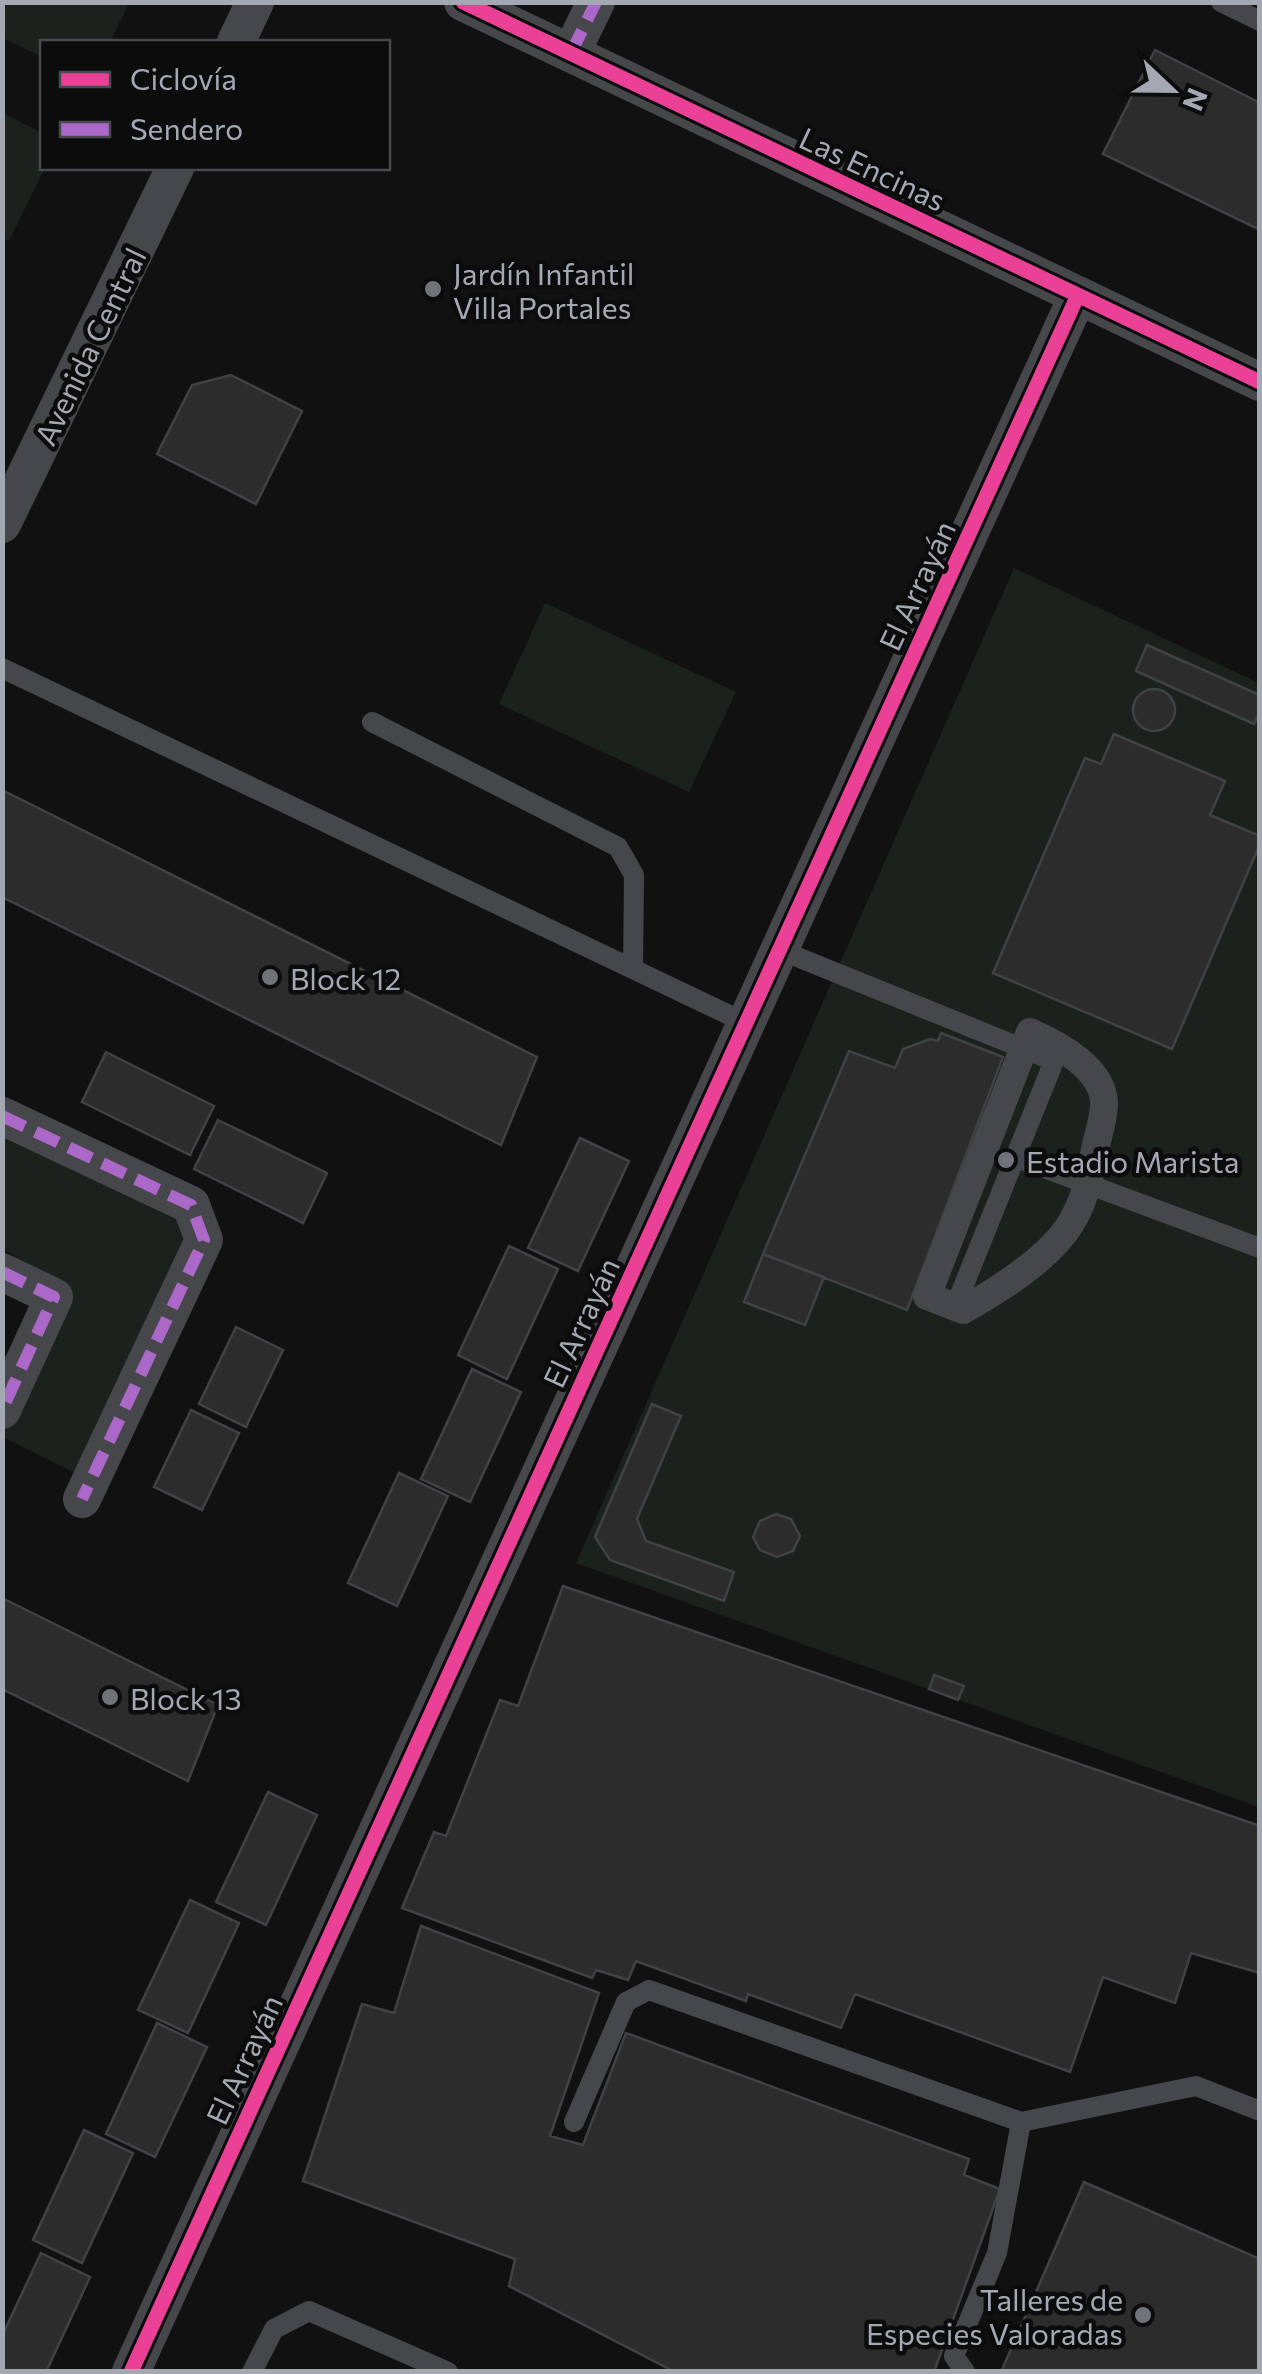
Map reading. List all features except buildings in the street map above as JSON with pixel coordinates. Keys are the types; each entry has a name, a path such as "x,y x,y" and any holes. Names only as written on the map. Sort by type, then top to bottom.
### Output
{"street":[{"path":"237,40 255,2"},
{"name":"Las Encinas","path":"463,2 1260,382"},
{"path":"570,54 596,2"},
{"name":"Avenida Central","path":"2,524 174,170"},
{"name":"El Arrayán","path":"131,2372 1078,296"},
{"path":"1030,1032 1054,1042 1089,1068 1105,1101 1086,1184 1071,1224 1002,1288 963,1310 927,1296 1030,1032"},
{"path":"2,1116 191,1205 204,1240 82,1498"},
{"path":"2,1272 54,1298 2,1410"}],"lane":[{"path":"1221,2 1260,21"},
{"path":"2,668 746,1023"},
{"path":"372,722 618,847 634,875 633,969"},
{"path":"780,950 1054,1062 954,1307"},
{"path":"1017,1158 1260,1248"},
{"path":"574,2122 626,2002 649,1990 1022,2122 1196,2086 1260,2111"},
{"path":"965,2372 954,2356 997,2254 1022,2122"},
{"path":"252,2372 274,2329 309,2311 437,2369"}],"shaded area":[{"path":"3,2 129,3 111,40 40,40 40,56 3,38"},
{"path":"3,113 40,132 40,170 44,170 9,241 2,238"},
{"name":"Estadio Marista","path":"1014,568 1259,683 1259,1807 576,1563"},
{"path":"545,603 736,692 689,792 499,704"},
{"path":"2,1134 175,1209 186,1246 77,1474 3,1437 3,1422 67,1286 3,1249"}],"marked path":[{"path":"571,53 596,2"},
{"path":"2,1116 191,1205 204,1240 82,1499"},
{"path":"2,1272 54,1297 2,1410"}],"cycle path":[{"path":"463,2 1260,382"},
{"path":"131,2372 1078,295"}],"place":[{"name":"Jardín Infantil Villa Portales","path":"433,289"},
{"name":"Block 12","path":"270,977"},
{"name":"Estadio Marista","path":"1006,1160"},
{"name":"Block 13","path":"110,1697"},
{"name":"Talleres de Especies Valoradas","path":"1143,2315"}]}
